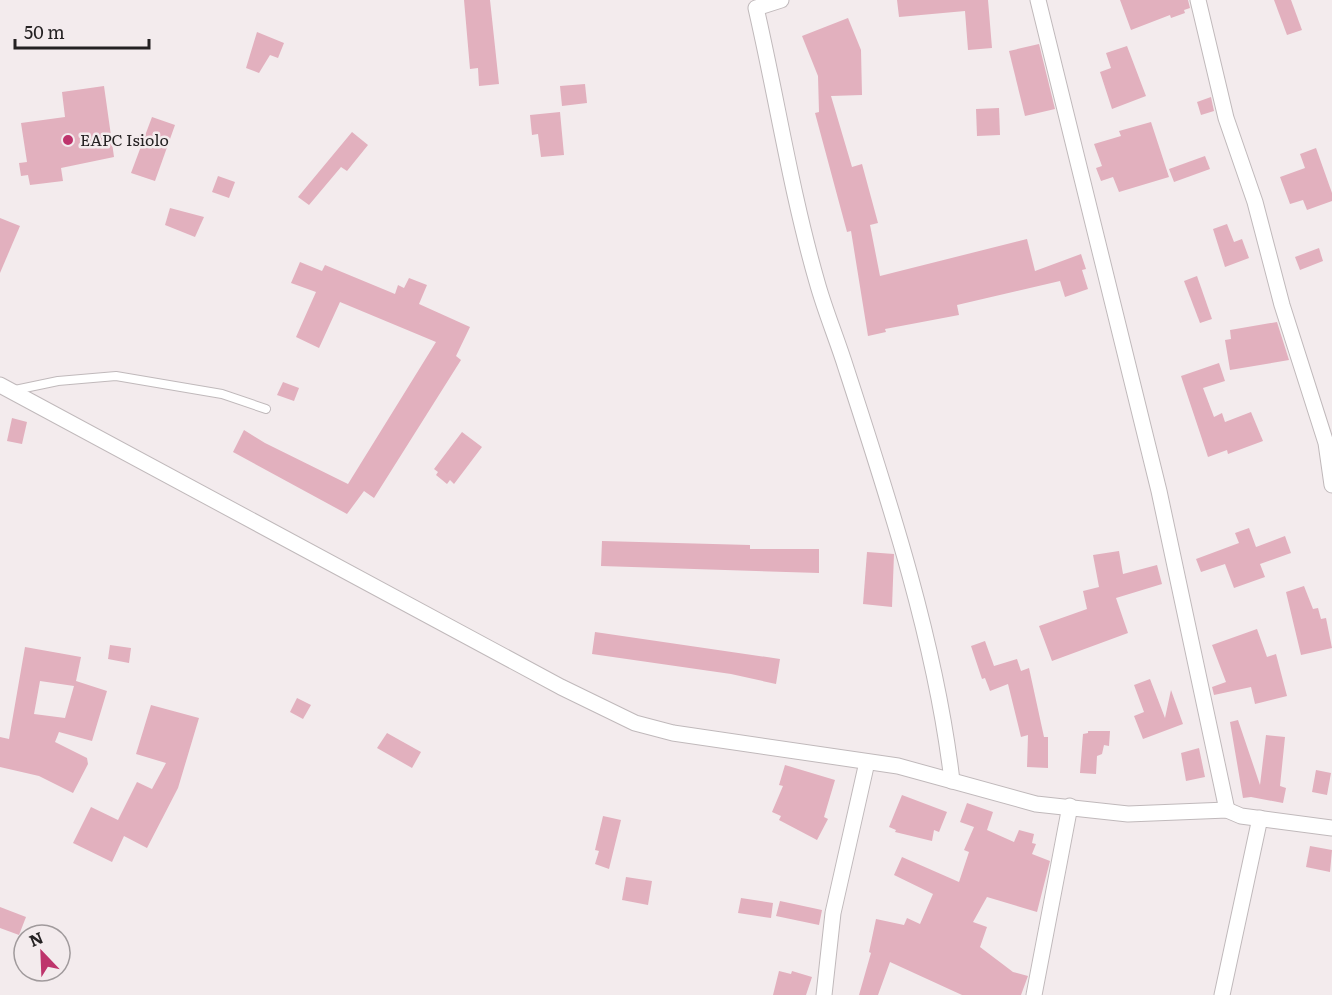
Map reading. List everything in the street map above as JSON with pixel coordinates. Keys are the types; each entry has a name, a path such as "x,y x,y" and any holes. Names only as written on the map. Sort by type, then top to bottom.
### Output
{"street":[{"path":"781,0 755,4 805,236 817,284 877,466 907,570 940,706 952,781"},
{"path":"1038,0 1159,491 1227,810"},
{"path":"1198,0 1226,118 1255,202 1279,295 1326,443 1332,485"},
{"path":"6,388 561,687 635,723 673,733 898,766 1036,804 1128,814 1227,810 1241,816 1332,828"},
{"path":"824,995 833,913 867,762"},
{"path":"1034,995 1070,806"},
{"path":"1222,995 1260,818"}],"lane":[{"path":"6,388 116,376 222,394 266,409"}],"building":[{"path":"464,0 490,0 499,84 479,86 478,68 470,69"},
{"path":"897,0 988,0 992,48 968,50 965,11 899,17"},
{"path":"1120,0 1188,0 1190,8 1184,10 1185,13 1171,18 1170,15 1131,30"},
{"path":"1274,0 1291,0 1302,30 1287,35"},
{"path":"848,18 861,50 862,95 831,96 852,167 862,164 878,223 870,225 880,276 1027,239 1035,271 1081,254 1086,269 1082,270 1088,289 1065,297 1060,281 957,305 959,315 885,329 886,332 868,336 851,231 847,232 815,113 819,112 818,76 802,36"},
{"path":"257,32 284,43 278,58 270,55 259,73 246,68"},
{"path":"1039,44 1055,109 1025,116 1009,51"},
{"path":"1127,46 1146,96 1112,109 1100,72 1111,68 1106,53"},
{"path":"585,84 587,103 562,106 560,86"},
{"name":"EAPC Isiolo","path":"104,86 114,157 61,168 63,181 30,185 28,175 21,176 19,163 27,162 21,123 65,117 62,92"},
{"path":"1211,97 1214,111 1201,115 1197,102"},
{"path":"999,108 1000,135 977,136 976,109"},
{"path":"560,112 564,155 541,157 538,134 532,135 530,115"},
{"path":"152,117 175,125 155,181 131,173"},
{"path":"1151,122 1169,177 1119,192 1113,177 1101,181 1096,168 1102,166 1094,144 1121,136 1119,131"},
{"path":"352,132 368,145 347,171 341,167 309,205 298,197"},
{"path":"1316,148 1332,193 1332,201 1307,210 1303,200 1290,204 1280,177 1305,168 1300,154"},
{"path":"1205,156 1210,169 1174,182 1169,169"},
{"path":"218,176 235,182 229,198 212,192"},
{"path":"170,208 204,217 195,237 165,225"},
{"path":"0,218 20,226 0,273"},
{"path":"1227,224 1234,242 1242,239 1249,258 1225,267 1213,229"},
{"path":"1319,248 1323,261 1300,270 1295,257"},
{"path":"300,262 322,271 325,265 395,294 398,285 404,288 409,278 427,285 419,304 470,327 456,356 461,360 374,498 364,491 347,514 233,452 244,430 265,443 348,484 436,342 340,302 319,348 296,337 316,292 291,283"},
{"path":"1197,276 1212,319 1200,323 1184,281"},
{"path":"1277,322 1289,360 1230,370 1225,340 1231,339 1230,330"},
{"path":"1219,363 1225,381 1203,388 1214,417 1222,413 1225,422 1251,412 1263,441 1228,454 1227,450 1208,457 1181,376"},
{"path":"283,382 299,388 294,401 277,395"},
{"path":"12,418 27,422 22,444 7,441"},
{"path":"462,432 482,447 454,484 450,480 447,484 436,475 438,472 434,469"},
{"path":"1249,528 1256,547 1285,536 1291,553 1260,564 1265,577 1234,588 1225,564 1201,572 1196,559 1239,543 1235,533"},
{"path":"602,541 750,545 750,549 819,549 819,573 601,566"},
{"path":"1119,551 1123,574 1157,565 1162,584 1116,598 1128,633 1052,661 1039,626 1087,609 1083,591 1099,587 1093,555"},
{"path":"867,552 894,554 892,607 863,604"},
{"path":"1304,586 1313,609 1318,608 1321,619 1326,618 1332,648 1301,655 1286,592"},
{"path":"1257,629 1267,657 1276,654 1287,696 1255,704 1251,687 1214,695 1212,687 1226,682 1212,645"},
{"path":"595,632 780,659 776,684 731,674 592,654"},
{"path":"985,641 994,666 1017,659 1021,671 1029,668 1044,737 1048,737 1048,768 1027,767 1028,735 1021,737 1008,684 990,691 985,678 982,679 971,646"},
{"path":"110,645 131,648 129,663 108,659"},
{"path":"25,647 81,657 76,681 107,691 92,741 59,732 55,742 87,758 88,764 73,793 39,776 0,767 0,737 9,739","holes":["40,681 74,686 65,718 34,714"]},
{"path":"1150,679 1165,718 1171,690 1183,724 1143,739 1134,716 1144,712 1134,685"},
{"path":"297,698 311,705 303,719 290,712"},
{"path":"151,705 199,718 178,788 147,848 124,836 112,862 73,843 91,807 118,820 137,782 152,789 166,763 136,754"},
{"path":"1238,720 1260,785 1266,735 1285,737 1280,786 1286,788 1283,803 1251,797 1243,798 1230,722"},
{"path":"1088,731 1110,731 1109,746 1104,745 1102,754 1097,756 1096,774 1080,773 1083,734"},
{"path":"387,733 421,752 412,768 377,748"},
{"path":"1199,748 1205,777 1186,781 1181,753"},
{"path":"785,765 835,780 824,817 828,819 817,840 779,820 781,816 772,812 783,786 779,785"},
{"path":"1316,770 1331,773 1327,795 1312,792"},
{"path":"902,795 947,812 939,832 934,830 932,841 895,832 896,830 889,827"},
{"path":"967,803 993,812 987,830 1014,842 1019,830 1034,834 1032,843 1036,844 1032,854 1050,861 1037,912 987,897 973,922 987,927 980,947 1013,972 1028,976 1021,995 962,995 890,962 878,995 859,995 871,953 869,952 876,919 904,925 907,918 920,924 933,894 894,875 902,857 959,882 969,852 964,850 974,827 960,822"},
{"path":"603,816 621,820 609,869 595,864 599,851 595,850"},
{"path":"1310,846 1332,850 1330,872 1306,867"},
{"path":"626,877 652,881 648,905 622,900"},
{"path":"741,898 773,903 771,918 738,913"},
{"path":"780,901 822,910 819,925 776,916"},
{"path":"0,907 26,917 24,923 12,923 12,932 0,928"},
{"path":"779,971 791,974 792,971 812,977 806,995 773,995"}],"place":[{"name":"EAPC Isiolo","path":"68,140"}]}
